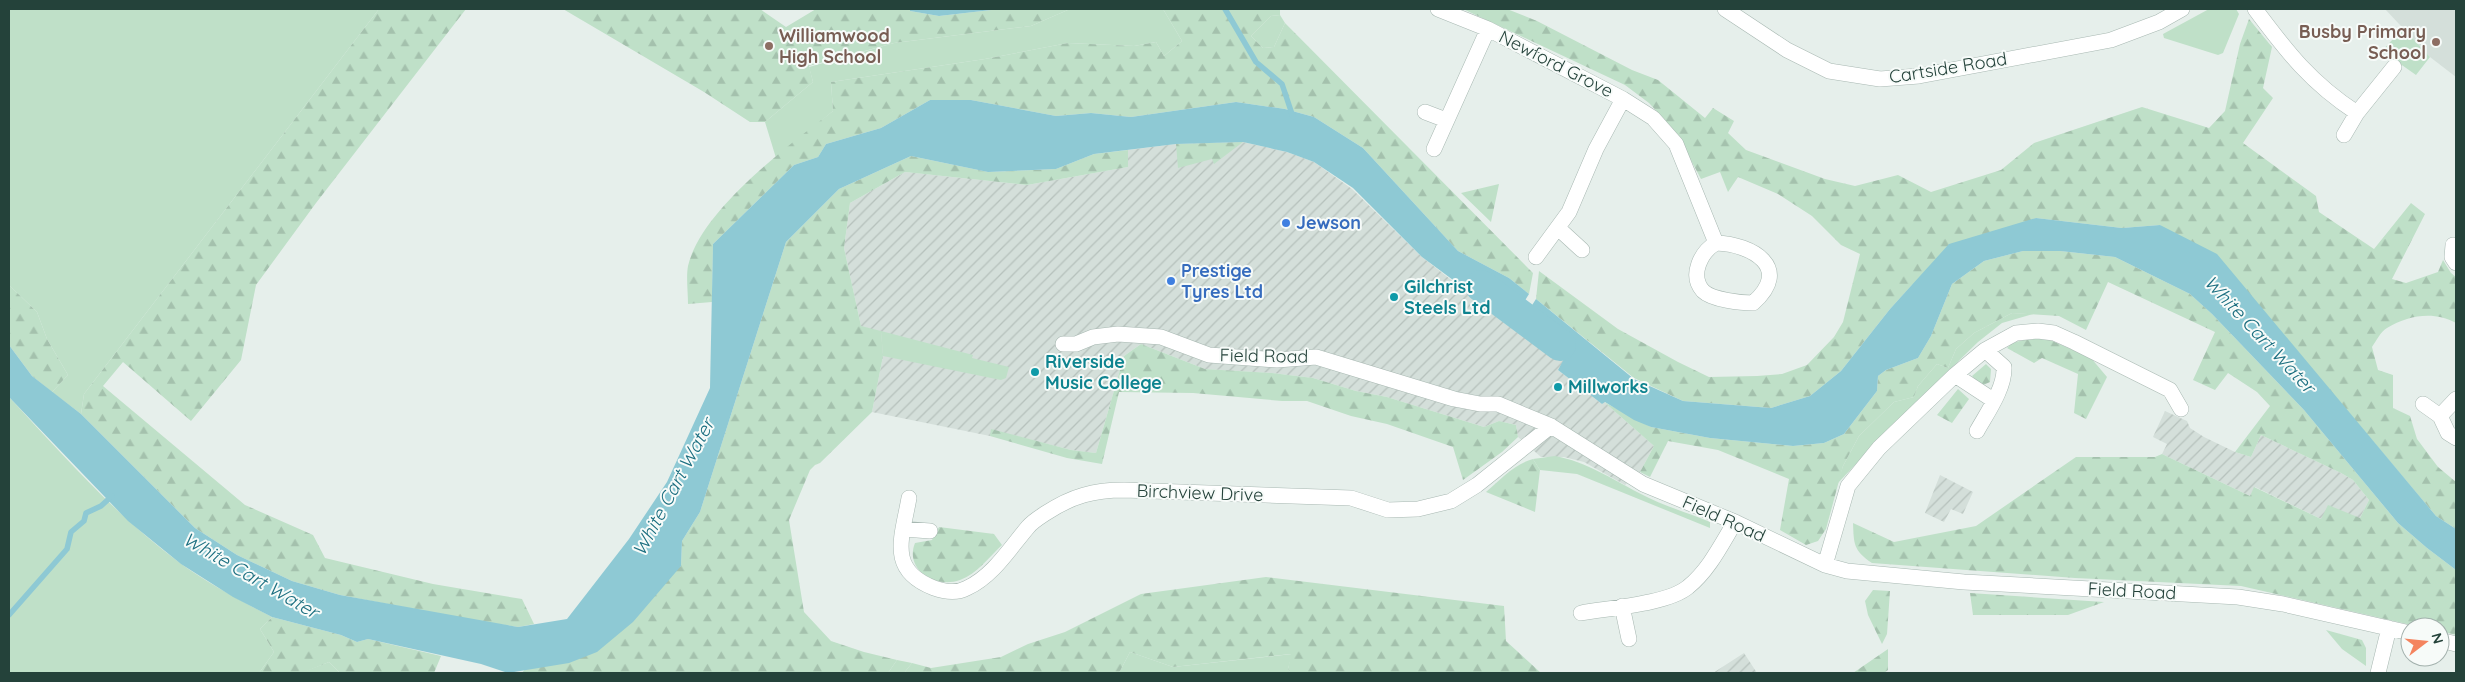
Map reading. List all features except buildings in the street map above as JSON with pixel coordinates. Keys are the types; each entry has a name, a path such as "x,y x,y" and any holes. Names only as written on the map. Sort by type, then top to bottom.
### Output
{"street":[{"name":"Newford Grove","path":"1438,9 1488,29 1624,99 1654,118 1676,144 1716,243"},
{"name":"Cartside Road","path":"1728,10 1787,50 1828,71 1880,79 1919,76 2111,40 2159,22 2182,9"},
{"path":"2255,9 2294,62 2337,100 2357,113"},
{"name":"Newford Grove","path":"1434,149 1488,29"},
{"path":"2344,135 2357,113 2394,67"},
{"name":"Newford Grove","path":"1536,257 1569,212 1596,149 1624,99"},
{"path":"1425,112 1446,120"},
{"path":"1558,228 1582,250"},
{"path":"1716,243 1730,244 1746,250 1763,258 1768,265 1768,284 1762,296 1753,303 1738,302 1703,290 1698,279 1700,258 1708,248 1716,243"},
{"path":"2453,245 2452,257 2456,263"},
{"path":"1825,565 1848,486 1879,448 1985,350 2016,333 2038,331 2054,333 2170,390 2181,409"},
{"name":"Field Road","path":"1063,344 1076,344 1093,337 1118,334 1161,337 1209,355 1277,360 1316,357 1454,399 1480,404 1498,404 1551,426 1643,484 1735,522 1825,565 1872,575 2238,597 2400,630"},
{"path":"1977,431 1994,400 2004,374 2004,367 1985,350"},
{"path":"1955,376 1994,400"},
{"path":"2440,416 2456,399"},
{"path":"2423,404 2440,416 2448,433 2456,438"},
{"name":"Birchview Drive","path":"909,498 901,548 903,565 912,575 929,586 954,592 966,589 987,575 1030,524 1063,502 1082,494 1101,490 1351,498 1388,510 1418,510 1451,501 1477,485 1551,426"},
{"path":"1581,613 1674,596 1688,588 1708,566 1735,522"},
{"path":"904,529 930,531"},
{"path":"1622,606 1629,640"},
{"path":"2378,673 2390,628"}],"shaded area":[{"name":"Busby Primary School","path":"2385,9 2456,9 2456,77 2430,57"},
{"path":"1243,142 1287,152 1314,162 1352,189 1422,257 1483,305 1566,357 1558,370 1602,404 1604,402 1654,446 1640,472 1625,485 1584,462 1564,457 1541,457 1518,437 1516,425 1499,421 1484,427 1387,397 1356,391 1313,378 1272,373 1205,369 1141,344 1124,356 1096,453 1071,450 992,430 990,436 872,412 883,356 861,326 844,248 850,203 905,172 1027,185 1128,167 1128,150 1176,144"},
{"path":"2165,411 2187,421 2190,428 2204,437 2235,452 2251,457 2261,435 2353,480 2369,500 2360,518 2321,519 2255,487 2250,496 2162,454 2167,444 2153,437"},
{"path":"1940,475 1973,492 1963,514 1951,509 1944,522 1925,513"},
{"path":"1744,653 1757,673 1713,673"}],"green space":[{"path":"9,9 379,9 84,394 81,414 52,392 68,375 47,339 37,312 9,285"},
{"path":"379,9 466,9 316,203 256,285 241,360 191,421 123,362 103,386 245,505 313,535 325,558 433,584 522,599 534,624 518,627 472,620 340,595 292,581 237,555 195,528 81,414 84,394"},
{"path":"563,9 760,9 786,27 816,9 910,9 910,11 939,16 1000,9 1070,9 1031,26 894,43 809,66 813,82 765,122 750,122 704,92"},
{"path":"1070,9 1163,9 1182,41 1164,56 1156,42 1134,46 1068,43 985,59 831,82 833,111 776,158 765,122 813,82 809,67 894,43 1031,26"},
{"path":"1163,9 1280,9 1280,15 1271,16 1251,36 1263,48 1274,47 1285,23 1533,273 1529,294 1509,278 1458,251 1363,148 1314,117 1285,109 1236,102 1131,117 1091,113 1056,116 971,100 930,100 881,128 826,144 818,157 794,165 713,244 712,302 688,304 688,266 696,245 710,223 749,180 833,111 831,82 985,59 1068,43 1134,46 1156,42 1164,56 1182,41"},
{"path":"1463,9 1507,9 1537,21 1632,70 1658,80 1705,118 1713,108 1734,121 1728,133 1746,150 1825,179 1855,186 1898,175 1931,192 2001,170 2034,143 2142,107 2209,128 2225,111 2240,44 2249,19 2272,47 2263,88 2273,98 2243,143 2316,196 2319,212 2374,249 2411,203 2425,214 2392,279 2406,283 2438,272 2443,260 2451,273 2456,277 2456,323 2448,319 2430,316 2404,320 2385,329 2372,347 2378,370 2393,375 2393,408 2410,416 2417,439 2438,467 2456,482 2456,529 2436,516 2372,440 2160,225 2122,228 2036,218 1912,285 1890,309 1841,371 1810,396 1771,408 1683,401 1634,378 1536,299 1539,271 1618,329 1709,377 1757,376 1782,374 1807,365 1834,337 1843,322 1860,254 1841,245 1812,216 1778,194 1738,177 1728,192 1720,172 1701,179 1686,151 1663,118 1649,103 1625,85"},
{"path":"2209,9 2236,9 2239,14 2223,53 2218,55 2164,38 2163,34"},
{"path":"1280,15 1285,23 1274,47 1263,48 1251,36 1271,16"},
{"path":"2403,28 2430,57 2416,75 2382,51"},
{"path":"1243,142 1214,164 1212,159 1178,168 1176,144"},
{"path":"1128,150 1128,167 1027,185 905,172 850,203 844,248 861,326 881,331 883,356 872,412 820,463 810,470 789,520 804,612 831,641 897,660 888,673 522,673 525,669 681,566 682,541 700,512 786,242 839,189 911,156 988,172 1056,169 1094,154"},
{"path":"1499,184 1491,222 1461,193"},
{"path":"2023,251 2060,251 2115,257 2190,294 2212,314 2304,410 2398,523 2456,570 2456,635 2450,634 2450,617 2400,617 2400,622 2241,586 2075,578 1872,563 1861,554 1854,541 1853,523 1894,542 1976,526 2076,457 2155,457 2162,454 2250,496 2254,487 2321,519 2328,505 2360,518 2369,500 2353,480 2341,473 2261,435 2251,457 2235,452 2270,406 2257,392 2228,373 2215,390 2193,380 2215,332 2108,282 2086,330 2059,316 2012,313 1974,333 1956,349 1948,368 1937,364 1918,386 1914,397 1894,402 1859,436 1843,466 1826,529 1818,541 1806,545 1780,530 1789,479 1718,450 1668,441 1650,477 1640,472 1654,446 1604,402 1651,427 1710,438 1793,446 1824,443 1844,434 1877,391 1878,376 1886,370 1918,358 1931,336 1952,284 1984,261"},
{"path":"9,285 37,312 47,339 68,375 52,392 32,376 9,345"},
{"path":"2012,313 2033,314 2002,323 1978,342 1889,429 1837,484 1843,466 1859,436 1894,402 1914,397 1918,386 1937,364 1948,368 1956,349 1974,333"},
{"path":"881,331 973,355 972,358 1009,367 1006,378 1001,380 883,356"},
{"path":"2031,338 2050,340 2091,358 2107,377 2086,419 2074,413 2078,374 2042,358 2034,363 2007,348 2012,343"},
{"path":"1141,344 1205,369 1272,373 1313,378 1356,391 1387,397 1484,427 1499,421 1516,425 1518,437 1502,452 1463,480 1453,447 1387,424 1351,416 1307,401 1282,401 1193,393 1119,392 1102,464 1067,458 990,436 991,429 1071,450 1096,453 1124,356"},
{"path":"1986,364 1991,369 1990,382 1981,386 1972,376"},
{"path":"1958,389 1969,399 1952,423 1937,415"},
{"path":"9,397 70,463 156,545 202,578 272,617 260,629 274,652 259,673 9,673"},
{"path":"1555,456 1588,466 1647,497 1710,522 1710,528 1577,474 1540,470 1533,459"},
{"path":"1533,459 1540,470 1535,512 1486,492 1514,468"},
{"path":"939,527 994,534 1002,545 966,577 951,582 941,582 924,575 918,569 913,553 915,543 932,540"},
{"path":"1266,577 1504,606 1506,641 1541,673 1290,673 1288,669 1291,654 1173,667 1130,652 1119,673 904,673 912,663 931,668 1001,657 1028,644 1065,632 1141,594"},
{"path":"1873,590 1890,591 1887,634 1882,644 1868,615 1865,601"},
{"path":"1970,593 2104,602 2068,615 1973,615"},
{"path":"272,617 341,635 357,642 368,639 441,656 434,673 340,673 329,662 302,673 259,673 274,652 260,629"},
{"path":"2326,630 2362,640 2366,648 2366,666 2342,649"},
{"path":"1888,649 1888,670 1884,673 1853,673"},
{"path":"1130,652 1173,667 1292,654 1288,669 1290,673 1119,673"},
{"path":"897,660 912,663 904,673 888,673"},
{"path":"329,662 340,673 302,673 303,672"}],"water":[{"path":"910,9 1000,9 939,16 910,11"},
{"path":"930,100 971,100 1056,116 1091,113 1131,117 1236,102 1285,109 1314,117 1363,148 1458,251 1509,278 1529,294 1511,323 1422,257 1353,188 1314,162 1287,152 1243,142 1176,144 1094,154 1056,169 988,172 911,156 839,189 786,242 700,512 682,541 681,566 633,622 597,652 569,663 508,673 481,664 368,639 357,642 341,635 272,617 233,597 181,564 128,521 9,397 9,345 32,376 81,414 195,528 237,555 292,581 340,595 518,627 567,619 629,539 667,482 710,388 713,244 794,165 818,157 826,144 881,128"},
{"path":"2036,218 2122,228 2160,225 2217,254 2436,516 2456,529 2456,570 2398,523 2304,410 2212,314 2190,294 2115,257 2060,251 2023,251 1984,261 1952,284 1931,336 1918,358 1886,370 1878,376 1877,391 1844,434 1824,443 1793,446 1710,438 1651,427 1634,420 1605,402 1602,404 1558,370 1565,357 1518,327 1536,299 1634,379 1683,401 1771,408 1810,396 1841,371 1890,309 1949,244"}],"waterway":[{"path":"1225,9 1256,62 1282,84 1293,117"},
{"name":"White Cart Water","path":"1481,286 1560,345"},
{"path":"9,615 67,549 71,532 84,521 86,513 101,506 112,496"}],"place":[{"name":"Busby Primary School","path":"2436,42"},
{"name":"Williamwood High School","path":"769,46"},
{"name":"Jewson","path":"1286,223"},
{"name":"Prestige Tyres Ltd","path":"1171,281"},
{"name":"Gilchrist Steels Ltd","path":"1394,297"},
{"name":"Riverside Music College","path":"1035,372"},
{"name":"Millworks","path":"1558,387"}]}
